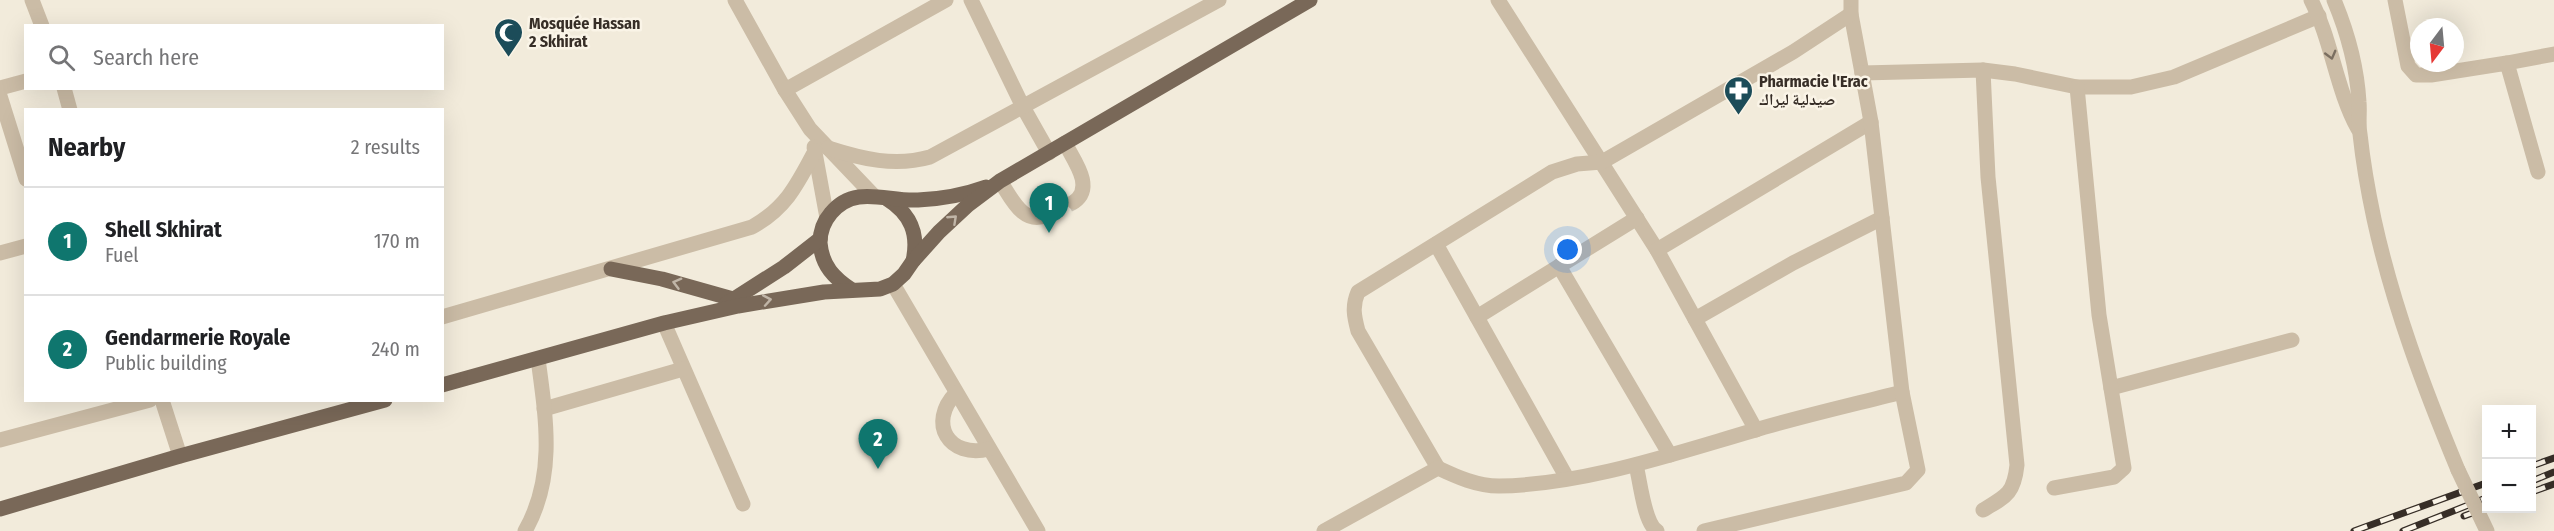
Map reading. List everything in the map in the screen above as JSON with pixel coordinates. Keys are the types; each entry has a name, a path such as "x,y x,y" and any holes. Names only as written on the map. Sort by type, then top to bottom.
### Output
{"main road":[{"path":"852,290 838,281 828,269 821,255 820,239 827,218 835,207 846,200 859,196 916,200 944,198 973,192 1000,181 1310,0"},
{"path":"444,384 664,323 776,298 880,289 893,284 961,213 1000,181"},
{"path":"880,197 899,206 909,218 915,232 916,247 913,261"},
{"path":"710,313 784,267 820,239"},
{"path":"611,269 662,279 733,299"},
{"path":"0,509 180,456 378,402"}],"street":[{"path":"32,0 41,24"},
{"path":"735,0 785,90 822,150 880,197"},
{"path":"785,90 946,0"},
{"path":"822,150 874,160 903,162 916,161 942,152 1219,0"},
{"path":"1498,0 1657,250 1756,430"},
{"path":"2311,0 2319,16 2348,111 2359,132"},
{"path":"2334,0 2349,45 2359,101 2359,132 2374,219 2396,305 2424,388 2458,470 2487,531"},
{"path":"2395,0 2408,66 2416,75 2431,75 2554,54"},
{"path":"977,2 1023,107 1049,153"},
{"path":"1704,531 1905,483 1918,470 1902,392 1871,122 1851,7 1793,52 1602,162 1577,164 1552,172 1358,292 1353,310 1358,331 1438,468 1465,481 1497,486 1549,482 1636,465 1756,430 1902,392"},
{"path":"1862,73 1983,70 2077,87 2131,87 2174,77 2319,16"},
{"path":"2507,63 2538,172"},
{"path":"1983,70 1988,177 2017,465 2015,479 2008,495 1983,510"},
{"path":"0,88 24,82"},
{"path":"2055,488 2114,477 2124,468 2098,315 2077,87"},
{"path":"64,90 69,108"},
{"path":"0,96 24,173"},
{"path":"1657,250 1871,122"},
{"path":"1065,143 1083,181 1082,193 1074,202"},
{"path":"822,150 827,218"},
{"path":"444,316 744,230 766,219 790,196 822,150"},
{"path":"1000,181 1022,214 1034,219 1048,215"},
{"path":"1477,317 1637,218"},
{"path":"1695,319 1793,263 1882,218"},
{"path":"1436,244 1567,478"},
{"path":"0,253 24,247"},
{"path":"1559,266 1670,455"},
{"path":"893,284 1038,531"},
{"path":"664,323 743,504"},
{"path":"2112,388 2292,340"},
{"path":"525,531 540,499 547,453 538,359"},
{"path":"544,409 683,369"},
{"path":"956,393 946,403 942,416 943,430 950,442 962,450 975,452 989,449"},
{"path":"0,440 142,402"},
{"path":"163,402 180,456"},
{"path":"1636,465 1648,518 1653,529 1657,531"},
{"path":"1324,531 1438,468"}],"tunnel":[{"path":"1048,215 1074,202"}],"railway":[{"path":"2536,465 2554,458"},
{"path":"2536,479 2554,472"},
{"path":"2354,531 2482,484"},
{"path":"2536,491 2554,484"},
{"path":"2403,531 2482,500"},
{"path":"2464,516 2482,509"}],"place":[{"name":"Mosquée Hassan 2 Skhirat","path":"508,58"},
{"name":"Pharmacie l'Erac صيدلية ليراك","path":"1738,116"},
{"name":"Shell Skhirat","path":"1049,233"},
{"name":"Gendarmerie Royale","path":"878,469"}]}
